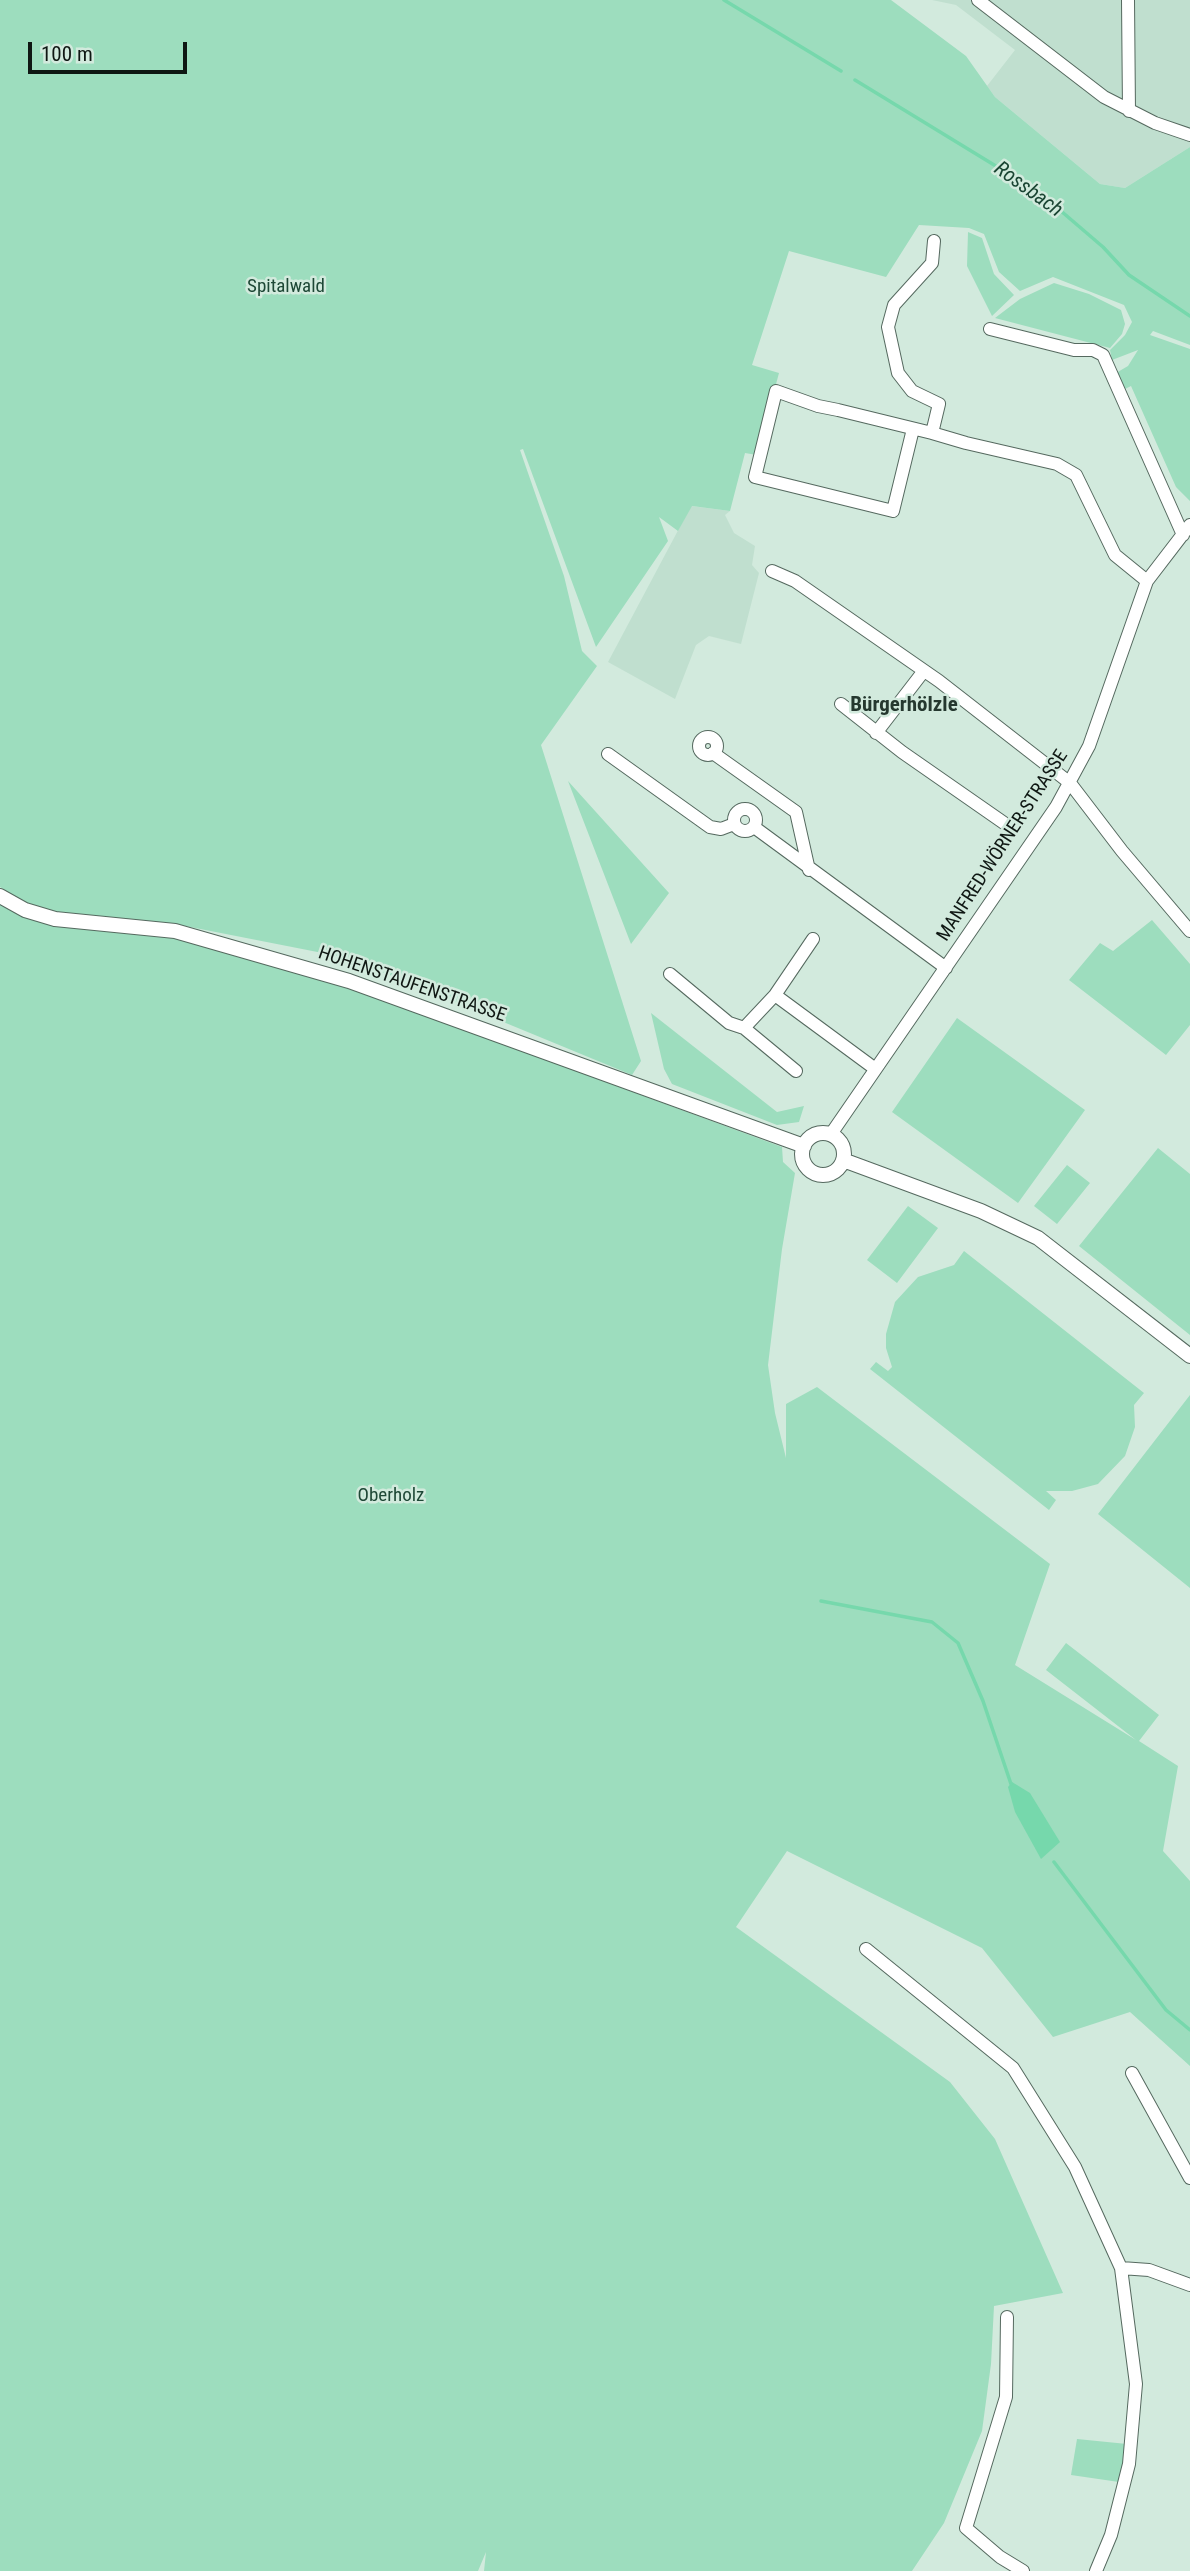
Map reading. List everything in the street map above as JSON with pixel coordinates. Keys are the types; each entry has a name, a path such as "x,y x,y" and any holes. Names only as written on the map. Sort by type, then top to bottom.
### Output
{"main road":[{"name":"HOHENSTAUFENSTRASSE","path":"0,896 25,910 55,919 174,931 349,981 804,1146"},
{"path":"818,1133 831,1134 842,1145 843,1160 833,1173 817,1174 803,1160 804,1146 818,1133"},
{"path":"843,1160 981,1211 1038,1238 1190,1356"}],"street":[{"path":"978,0 1104,97 1129,111 1190,135"},
{"path":"1128,0 1129,111"},
{"path":"932,433 939,404 912,391 898,373 888,327 894,304 932,263 934,241"},
{"path":"990,329 1074,350 1093,350 1102,355 1186,530"},
{"path":"914,429 893,511 755,477 776,391 809,403 932,433 1068,469 1076,475 1115,555 1147,581"},
{"name":"MANFRED-WÖRNER-STRASSE","path":"831,1134 1070,783 1102,712 1147,581 1186,530"},
{"path":"772,571 795,581 947,687 1070,783 1122,851 1190,930"},
{"path":"876,733 923,671"},
{"path":"841,704 876,733 1004,823"},
{"path":"713,753 796,812 809,870"},
{"path":"608,754 710,827 721,829 734,824"},
{"path":"734,824 736,814 746,810 755,816 754,827"},
{"path":"734,824 741,831 754,827"},
{"path":"754,827 809,870 946,968"},
{"path":"744,1028 775,995 813,939"},
{"path":"670,974 729,1023 744,1028 796,1071"},
{"path":"775,995 874,1068"},
{"path":"866,1949 1013,2068 1075,2167 1121,2269 1136,2388 1129,2464 1111,2535 1096,2571"},
{"path":"1132,2073 1190,2178"},
{"path":"1121,2269 1149,2270 1190,2285"},
{"path":"1007,2317 1006,2397 989,2462 966,2528 1023,2571"}],"shaded area":[{"path":"932,0 1190,0 1190,147 1125,188 1100,184 995,97 987,86 1015,50 956,5"},
{"path":"691,506 730,511 725,515 734,533 755,546 752,565 759,573 741,644 709,636 696,645 675,699 608,662"},
{"path":"1012,1782 1030,1793 1060,1842 1041,1859 1015,1812 1008,1787"}],"green space":[{"name":"Spitalwald","path":"0,0 891,0 966,56 995,97 1100,184 1125,188 1190,147 1190,345 1153,331 1150,335 1190,349 1190,501 1176,487 1131,386 1125,389 1116,373 1128,366 1138,350 1112,360 1110,350 1125,335 1132,322 1124,305 1053,277 1020,291 999,272 984,234 969,228 919,225 886,277 789,251 752,365 779,373 757,455 745,453 730,511 692,506 678,531 659,517 668,541 596,647 523,449 520,450 564,576 582,651 597,666 541,745 641,1061 632,1075 348,958 175,924 72,916 32,907 0,887"},
{"path":"968,232 982,238 994,274 1014,295 992,316 967,266"},
{"path":"1054,283 1089,294 1121,310 1125,324 1122,334 1110,348 995,318 1020,299"},
{"path":"568,781 669,893 631,944"},
{"name":"Oberholz","path":"0,903 165,935 354,989 782,1147 783,1162 795,1173 782,1249 768,1365 775,1413 786,1458 786,1404 817,1387 1050,1564 1015,1665 1136,1740 1046,1670 1066,1643 1159,1715 1139,1741 1178,1766 1163,1851 1190,1881 1190,2066 1130,2012 1053,2037 982,1948 787,1851 736,1927 950,2082 995,2139 1063,2293 994,2306 991,2364 982,2431 944,2523 912,2571 484,2571 486,2552 478,2571 0,2571"},
{"path":"1152,920 1190,964 1190,1025 1166,1055 1069,980 1100,943 1113,951"},
{"path":"651,1013 777,1112 804,1106 799,1122 777,1125 672,1084 664,1069"},
{"path":"957,1018 1085,1110 1018,1203 892,1112"},
{"path":"1158,1148 1190,1174 1190,1335 1079,1246"},
{"path":"1067,1165 1090,1183 1057,1224 1034,1206"},
{"path":"908,1206 938,1228 897,1283 867,1260"},
{"path":"964,1251 1144,1393 1134,1405 1135,1427 1125,1456 1098,1484 1072,1491 1046,1491 1056,1500 1049,1510 870,1369 876,1362 888,1371 892,1367 886,1348 886,1334 895,1302 918,1277 954,1265"},
{"path":"1190,1395 1190,1588 1098,1514"},
{"path":"1077,2439 1127,2444 1119,2482 1071,2475"}],"waterway":[{"name":"Rossbach","path":"724,0 841,71"},
{"name":"Rossbach","path":"855,80 1040,193 1103,247 1129,275 1190,316"},
{"path":"821,1601 932,1622 958,1643 983,1701 1011,1784"},
{"path":"1054,1862 1166,2010 1190,2030"}],"district":[{"name":"Bürgerhölzle","path":"904,706"}]}
